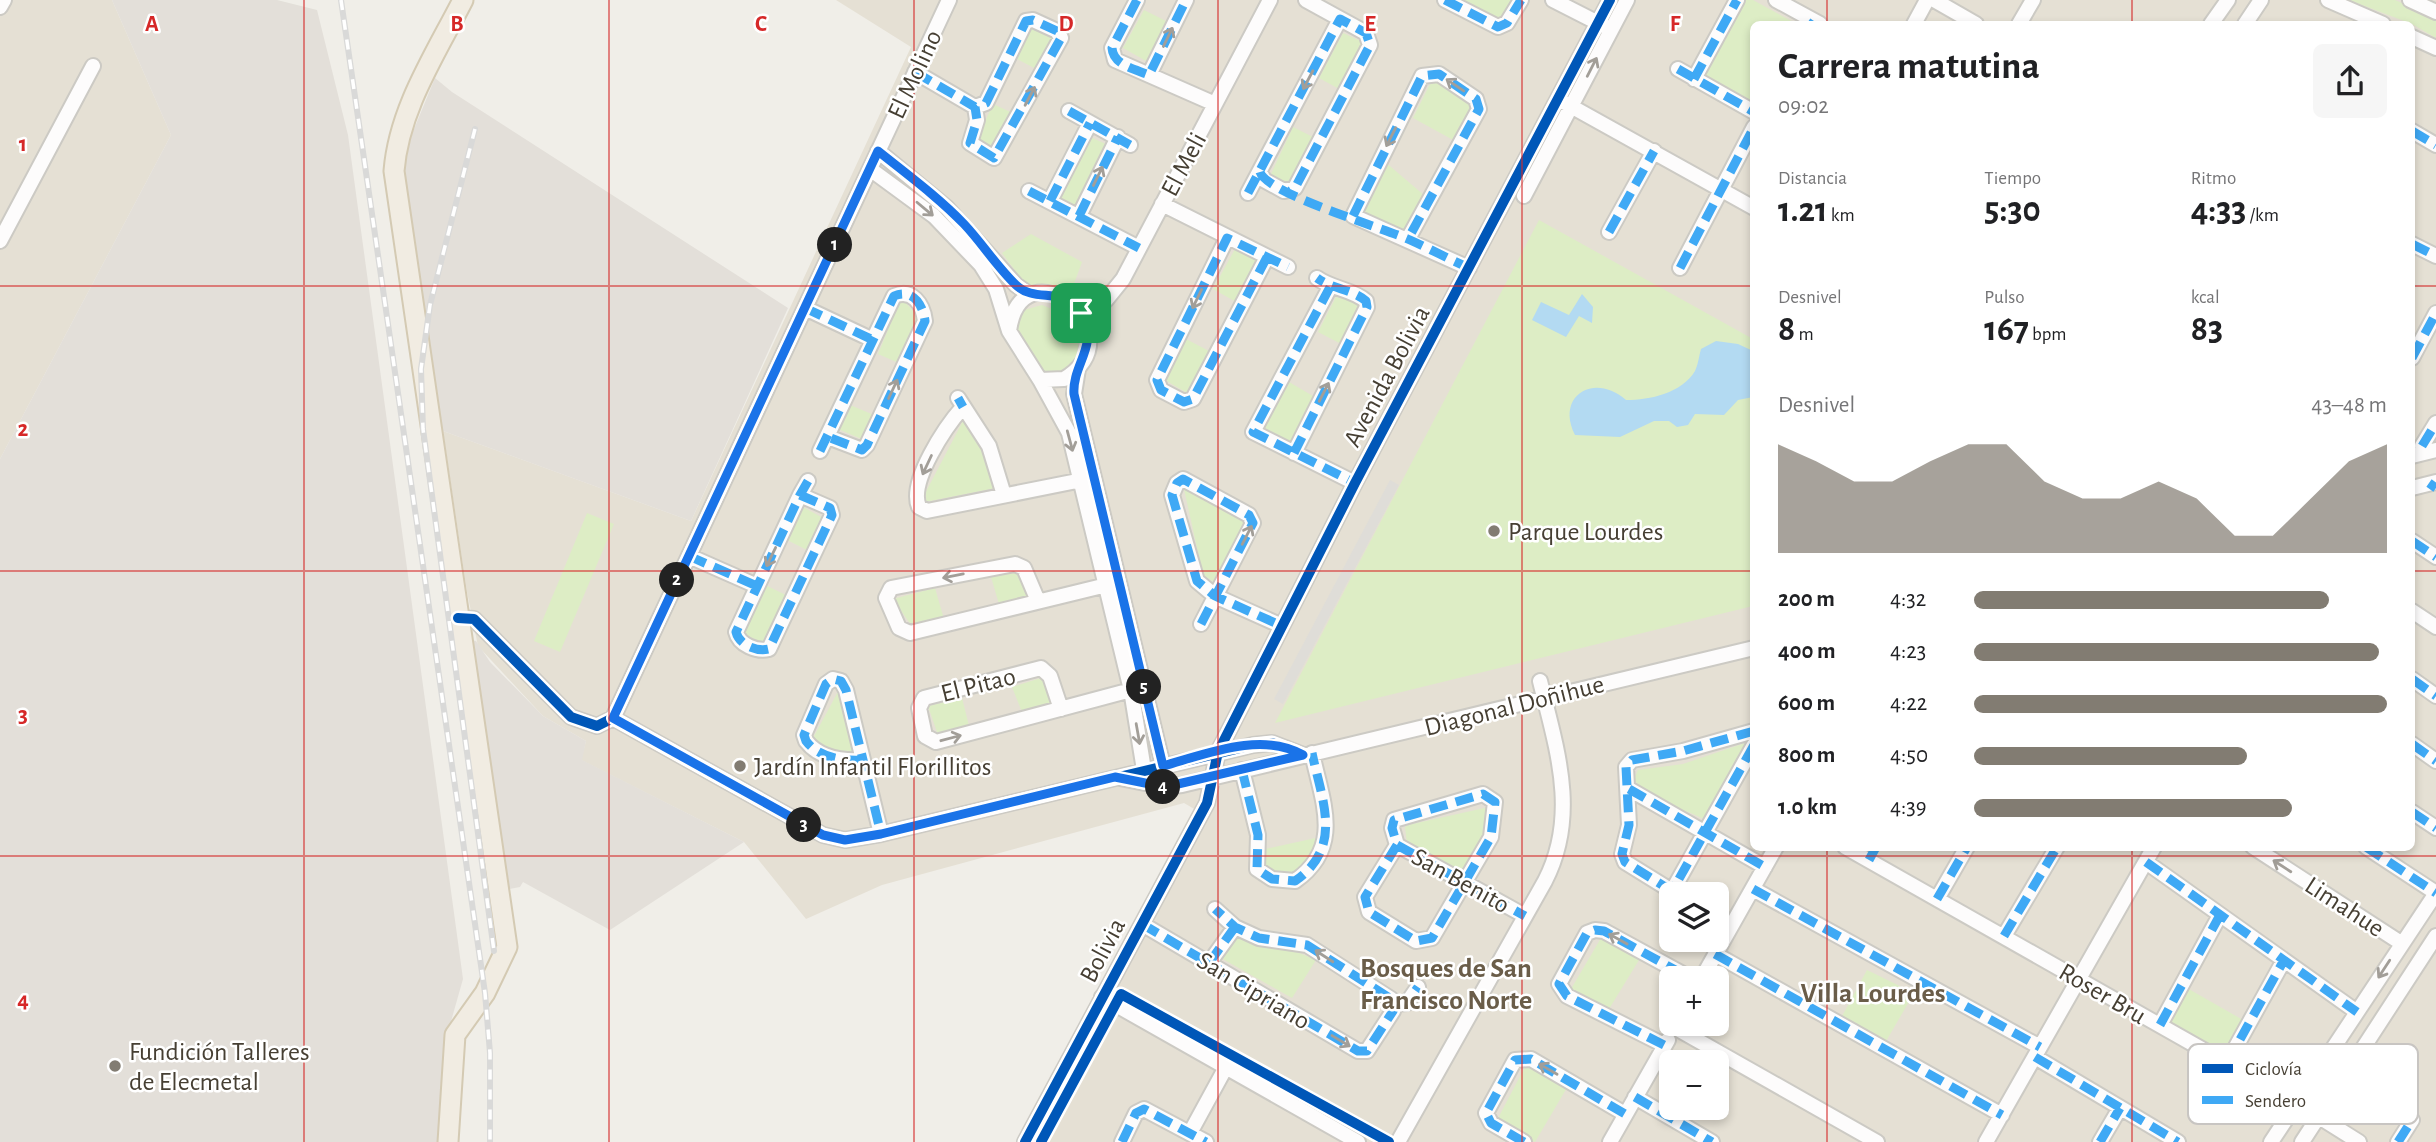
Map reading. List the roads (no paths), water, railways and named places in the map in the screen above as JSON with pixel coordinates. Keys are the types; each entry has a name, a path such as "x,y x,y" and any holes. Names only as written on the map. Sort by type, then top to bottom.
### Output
{"main road":[{"path":"448,1142 455,1035 485,993 507,947 394,171 396,146 404,114 463,0"}],"street":[{"path":"0,7 4,0"},
{"name":"El Molino","path":"613,718 949,0"},
{"path":"1137,0 1112,48 1115,60 1214,104"},
{"path":"1149,75 1186,0"},
{"name":"El Meli","path":"1081,313 1091,310 1112,293 1139,248 1270,0"},
{"path":"1260,172 1264,180 1284,191 1295,188 1370,45 1366,33 1306,0"},
{"path":"1445,0 1503,27 1521,0"},
{"path":"1553,0 1605,26"},
{"name":"Avenida Bolivia","path":"1524,195 1572,105 1605,26 1610,0"},
{"name":"Avenida Bolivia","path":"1212,778 1218,752 1282,626 1558,99 1605,26 1627,0"},
{"path":"1694,79 1737,0"},
{"path":"1776,0 1812,21"},
{"path":"1916,21 1927,0"},
{"path":"1934,0 1971,21"},
{"path":"2021,21 2033,0"},
{"path":"2213,21 2228,0"},
{"path":"2247,21 2261,0"},
{"path":"2328,0 2376,21"},
{"path":"2410,0 2436,12"},
{"path":"1248,193 1340,19"},
{"path":"1033,20 1057,31 1061,38 994,159 970,143 977,120 975,107 986,103 1026,21 1033,20"},
{"path":"2415,38 2436,48"},
{"path":"0,241 93,66"},
{"path":"1678,69 1750,110"},
{"path":"915,72 975,107"},
{"path":"1408,239 1479,109 1476,99 1439,74 1422,76 1353,216 1469,268"},
{"path":"1558,99 1750,206"},
{"path":"1069,111 1124,141 1079,216"},
{"path":"1050,201 1090,122"},
{"path":"2415,133 2436,145"},
{"path":"1680,268 1750,135"},
{"path":"878,151 947,208 1016,285 1030,295 1058,295 1076,306 1081,313 1088,340 1085,359 1079,367 1058,381 1040,380"},
{"path":"1609,232 1654,151"},
{"path":"870,169 934,216 981,265 996,289 1009,331 1065,423 1087,479"},
{"path":"1029,191 1139,248"},
{"path":"1162,204 1288,267"},
{"path":"1227,238 1157,380 1161,390 1184,402 1193,399 1267,257"},
{"path":"2415,246 2436,256"},
{"path":"1294,453 1367,307 1366,301 1359,295 1330,287 1317,278"},
{"path":"1330,287 1253,432 1355,483"},
{"path":"820,450 894,296 902,292 910,294 920,304 925,321 867,445 862,450 855,449 828,437"},
{"path":"1009,331 1016,305 1030,295"},
{"path":"805,308 873,340"},
{"path":"2415,352 2436,313"},
{"path":"1079,367 1074,394 1087,479 1137,688 1163,766"},
{"path":"1004,495 989,446 960,402 916,490 919,507 927,511 1087,479"},
{"path":"2424,451 2436,423"},
{"path":"1200,624 1215,596 1253,523 1252,518 1183,479 1177,483 1172,495 1197,581 1215,596 1282,626"},
{"path":"800,495 830,508 832,516 769,649 764,650 741,642 736,632 800,495 808,481"},
{"path":"2415,487 2434,484"},
{"path":"2415,543 2436,557"},
{"path":"689,556 757,586"},
{"path":"1038,601 1024,568 1015,564 891,588 886,598 899,628 910,633 1112,584"},
{"path":"2415,613 2436,627"},
{"path":"458,618 474,619 571,717 597,726 613,718"},
{"name":"Diagonal Doñihue","path":"1725,654 1750,639"},
{"name":"Diagonal Doñihue","path":"1115,777 1165,787 1212,778 1750,649"},
{"name":"El Pitao","path":"1061,709 1051,676 1041,668 924,698 919,708 925,736 936,742 1061,709 1137,688"},
{"path":"862,760 834,758 806,741 804,735 826,684 833,679 841,681 846,690 881,834"},
{"path":"1398,1142 1553,865 1564,820 1561,769 1540,681"},
{"path":"2415,681 2436,696"},
{"path":"1137,688 1144,770"},
{"name":"Diagonal Doñihue","path":"613,718 823,835 845,840 881,834 1218,752 1272,743 1308,754"},
{"path":"1750,732 1683,751 1632,760 1626,767 1629,825 1622,854 1629,868 1671,888 1675,886 1750,752"},
{"path":"2415,746 2436,761"},
{"path":"1242,770 1258,835 1257,869 1272,879 1295,880 1305,874 1316,859 1328,834 1308,754"},
{"name":"Bolivia","path":"1026,1142 1206,803 1212,778"},
{"path":"1629,789 1765,867"},
{"path":"1483,794 1490,796 1495,802 1494,827 1466,883 1432,938 1416,941 1369,912 1365,905 1366,897 1397,845 1392,828 1394,820 1402,816 1483,794"},
{"path":"2415,814 2436,828"},
{"name":"San Benito","path":"1397,845 1525,916"},
{"path":"1709,966 1774,851"},
{"path":"1937,899 1965,851"},
{"path":"2004,936 2055,851"},
{"path":"1986,1142 2152,851"},
{"name":"Limahue","path":"2259,851 2401,943"},
{"path":"2336,1044 2436,893 2372,851"},
{"name":"Roser Bru","path":"1873,854 1937,899 2194,1044"},
{"path":"2146,862 2357,1012"},
{"path":"1753,889 2037,1052 2120,1108 2178,1142"},
{"path":"1214,909 1235,927 1267,940 1307,945 1395,1004 1407,1003 1418,987"},
{"path":"2160,1025 2220,915"},
{"name":"San Cipriano","path":"1142,924 1358,1051 1367,1051 1395,1004"},
{"path":"1209,963 1235,927"},
{"path":"1664,1045 1567,996 1559,984 1587,933 1595,930 1666,966"},
{"path":"2366,1044 2436,936"},
{"path":"1716,954 2002,1115"},
{"path":"2238,1044 2284,960"},
{"path":"1102,997 1226,1067 1334,1136 1358,1142"},
{"path":"1610,1142 1669,1036"},
{"path":"1692,1036 1877,1142"},
{"path":"1524,1142 1490,1123 1486,1113 1515,1060 1522,1058 1531,1059 1625,1114"},
{"path":"1190,1133 1226,1067"},
{"path":"1635,1097 1712,1142"},
{"path":"2100,1142 2120,1108"},
{"path":"1122,1142 1136,1113 1144,1109 1206,1142"},
{"path":"2271,1142 2283,1124"},
{"path":"2302,1142 2314,1124"},
{"name":"Roser Bru","path":"2331,1124 2358,1142"},
{"path":"2398,1142 2409,1124"}],"water":[{"path":"1582,294 1593,307 1592,323 1579,316 1566,337 1532,320 1541,302 1569,315"},
{"path":"1716,341 1738,344 1750,350 1750,398 1738,400 1724,415 1695,414 1688,425 1677,427 1669,421 1654,421 1620,437 1575,435 1570,421 1570,409 1581,392 1602,388 1626,400 1665,394 1689,379 1696,369 1701,349"}],"railway":[{"path":"341,0 485,993 490,1053 490,1142"},
{"path":"475,129 430,305 421,369 423,429 494,951"}],"place":[{"name":"Parque Lourdes","path":"1494,531"},
{"name":"Jardín Infantil Florillitos","path":"740,766"},
{"name":"Fundición Talleres de Elecmetal","path":"115,1066"}],"district":[{"name":"Bosques de San Francisco Norte","path":"1446,983"},
{"name":"Villa Lourdes","path":"1873,992"}]}
